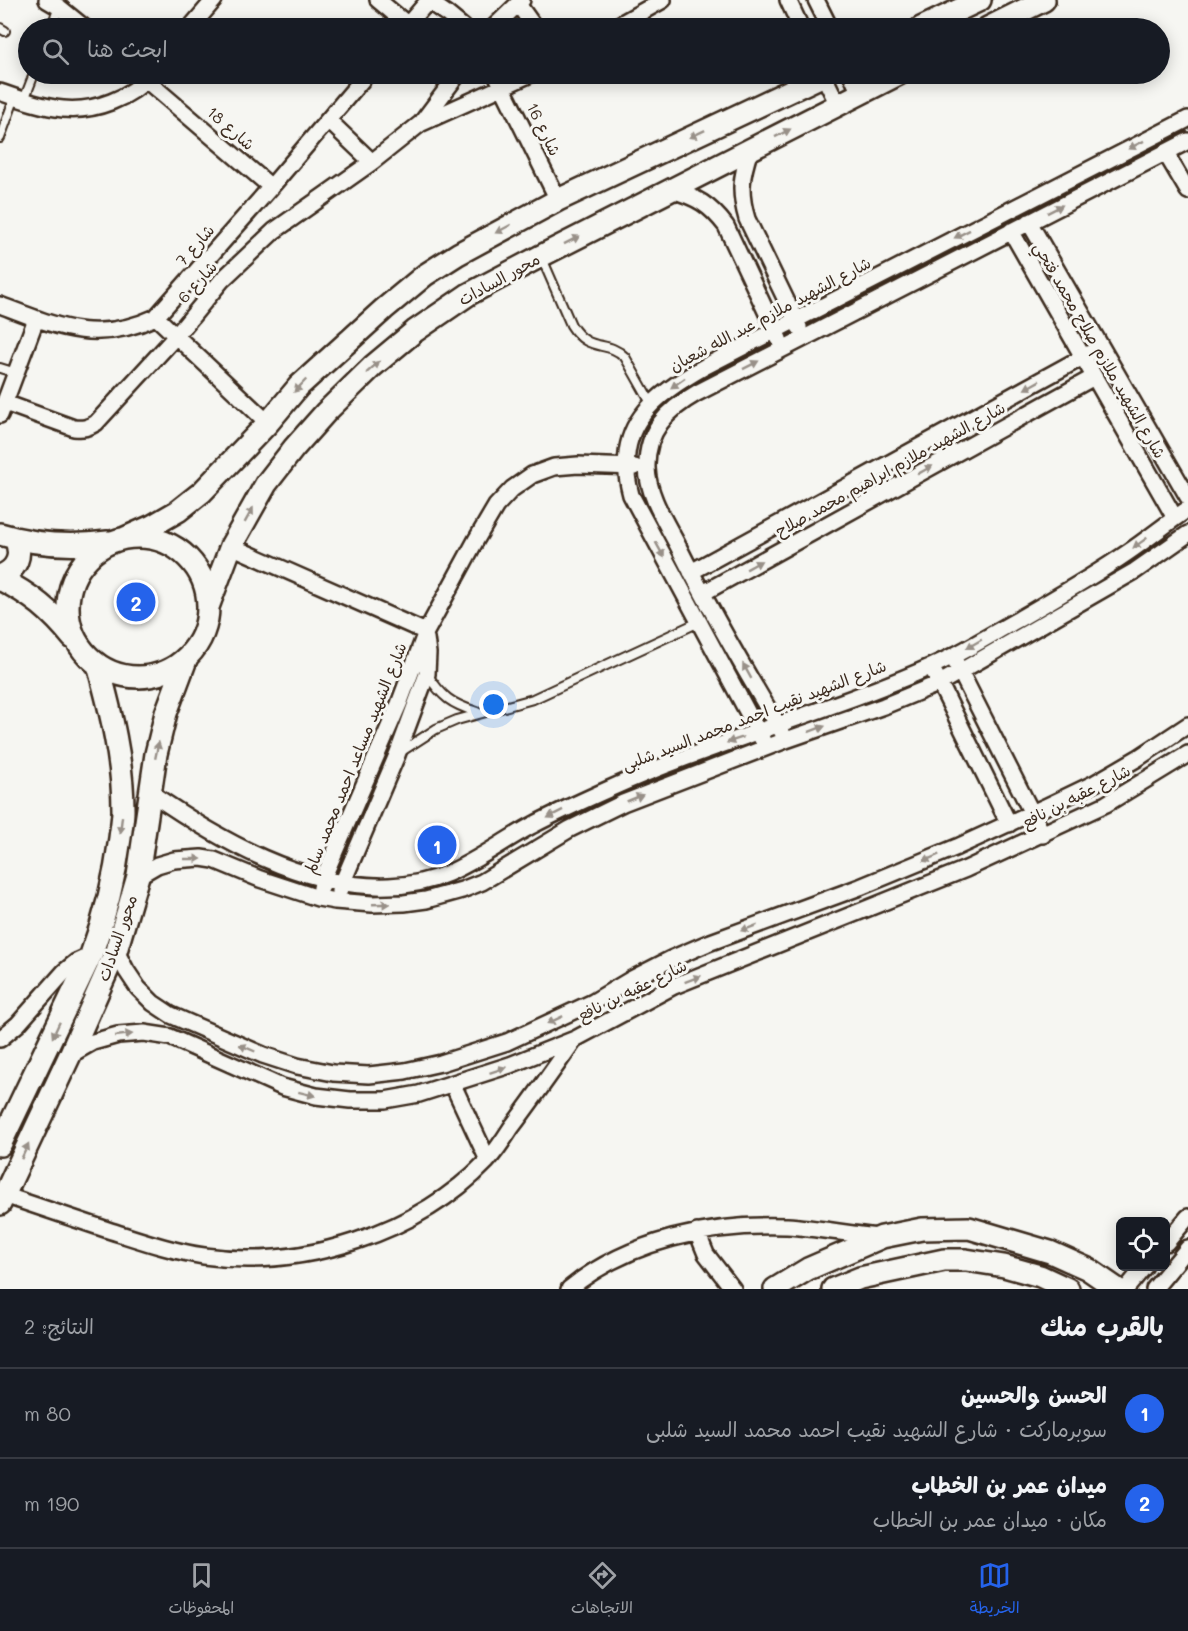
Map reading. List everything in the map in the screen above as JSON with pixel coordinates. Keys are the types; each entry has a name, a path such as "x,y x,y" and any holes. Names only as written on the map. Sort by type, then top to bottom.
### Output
{"street":[{"path":"199,18 214,0"},
{"path":"378,0 397,18"},
{"path":"414,18 429,0 452,18"},
{"path":"631,18 663,0"},
{"path":"788,0 796,18"},
{"path":"816,0 825,18"},
{"path":"1007,18 1044,0"},
{"path":"503,18 520,2 529,18"},
{"path":"941,18 972,2"},
{"path":"53,4 72,18"},
{"path":"13,96 64,109 87,108 109,103 129,93 138,84"},
{"name":"شارع 18","path":"155,84 271,187"},
{"name":"شارع 7","path":"0,305 58,326 99,332 138,325 156,317 328,120 353,84"},
{"name":"شارع 6","path":"420,124 450,84"},
{"name":"شارع 6","path":"2,409 74,428 90,428 176,336 222,280 274,231 372,162 420,124 493,84"},
{"name":"شارع 16","path":"502,84 558,200"},
{"path":"79,645 69,623 68,598 75,574 90,555 161,521 202,492 299,386 418,281 458,254 558,200 803,84"},
{"path":"829,84 838,105"},
{"path":"856,84 860,94"},
{"name":"محور السادات","path":"208,607 231,546 266,484 326,412 373,366 416,331 469,294 880,84"},
{"name":"شارع الشهيد ملازم عبد الله شعبان","path":"767,748 634,501 627,481 626,467 628,443 637,422 651,403 679,381 1188,119"},
{"path":"328,120 372,162"},
{"path":"786,740 691,572 654,499 647,468 648,453 652,437 659,424 669,411 688,398 1188,141"},
{"path":"750,150 741,185 742,203 747,219 805,338"},
{"path":"1165,152 1188,191"},
{"path":"671,190 688,194 703,202 726,226 784,348"},
{"name":"شارع الشهيد ملازم صلاح محمد فتحي","path":"1029,222 1188,497"},
{"name":"شارع الشهيد ملازم صلاح محمد فتحي","path":"1011,231 1175,518"},
{"path":"156,317 267,423"},
{"path":"2,409 36,319"},
{"name":"شارع الشهيد ملازم ابراهيم محمد صلاح","path":"691,572 1101,346"},
{"name":"شارع الشهيد ملازم ابراهيم محمد صلاح","path":"703,593 1094,377"},
{"path":"231,546 426,632 496,506 512,489 532,475 554,467 578,465 647,468"},
{"name":"شارع الشهيد نقيب احمد محمد السيد شلبى","path":"151,794 233,844 322,879 387,887 426,882 462,868 530,826 669,763 881,688 952,656 1070,590 1126,554 1188,509"},
{"name":"شارع الشهيد نقيب احمد محمد السيد شلبى","path":"138,876 157,865 174,860 201,858 214,860 260,879 318,898 335,901 372,904 404,903 426,900 462,890 482,882 570,829 623,803 940,683 1135,571 1188,534"},
{"path":"7,537 65,546 149,538 173,546 192,562 204,583 208,607 206,625 199,642 187,657 172,668 154,675 135,677 116,673 98,664 88,656 58,620 33,597 0,577 9,572 18,560 18,545 7,537"},
{"name":"شارع الشهيد مساعد احمد محمد سالم","path":"335,901 397,755 427,674 426,632"},
{"name":"شارع الشهيد مساعد احمد محمد سالم","path":"318,898 322,879 399,704 426,632"},
{"path":"952,656 1043,834"},
{"name":"محور السادات","path":"2,1200 116,951 138,876 156,754 166,713 187,657"},
{"name":"محور السادات","path":"0,1145 7,1114 91,955 109,899 123,812 118,756 110,706 98,664"},
{"path":"931,666 1009,824"},
{"name":"شارع عقبه بن نافع","path":"116,951 138,988 153,1003 171,1015 263,1055 297,1066 333,1073 369,1075 405,1071 441,1063 507,1042 592,1002 630,980 699,947 860,887 957,847 1095,783 1188,725"},
{"name":"شارع عقبه بن نافع","path":"70,1055 93,1042 118,1035 144,1033 170,1037 261,1079 316,1096 350,1100 385,1100 419,1094 510,1065 575,1039 674,986 966,869 1106,804 1188,754"},
{"path":"957,847 966,869"},
{"path":"0,1039 18,1024 65,971 76,962 91,955"},
{"path":"2,1200 162,1248 205,1256 249,1259 288,1257 336,1248 378,1233 418,1214 455,1189 488,1160 575,1039"},
{"path":"453,1084 488,1160"},
{"path":"1170,1238 1188,1217"},
{"path":"569,1289 611,1261 653,1244 697,1232 743,1226 788,1226 882,1237"},
{"path":"775,1289 808,1269 882,1237 921,1229 969,1228 1050,1252 1088,1269 1117,1289"},
{"path":"697,1232 706,1254 733,1289"},
{"path":"1154,1289 1188,1248"},
{"path":"833,1289 860,1278 944,1260 966,1260 1004,1266 1040,1276 1068,1289"},
{"path":"1126,1289 1142,1271"}],"lane":[{"path":"0,138 13,96 24,84"},
{"path":"541,256 576,334 593,345 620,352 651,403"},
{"path":"0,368 16,373"},
{"path":"397,755 436,729 479,713 506,708 533,699 699,622"},
{"path":"427,674 437,690 450,701 479,713"}],"place":[{"name":"ميدان عمر بن الخطاب","path":"136,602"},
{"name":"الحسن والحسين","path":"437,845"}]}
